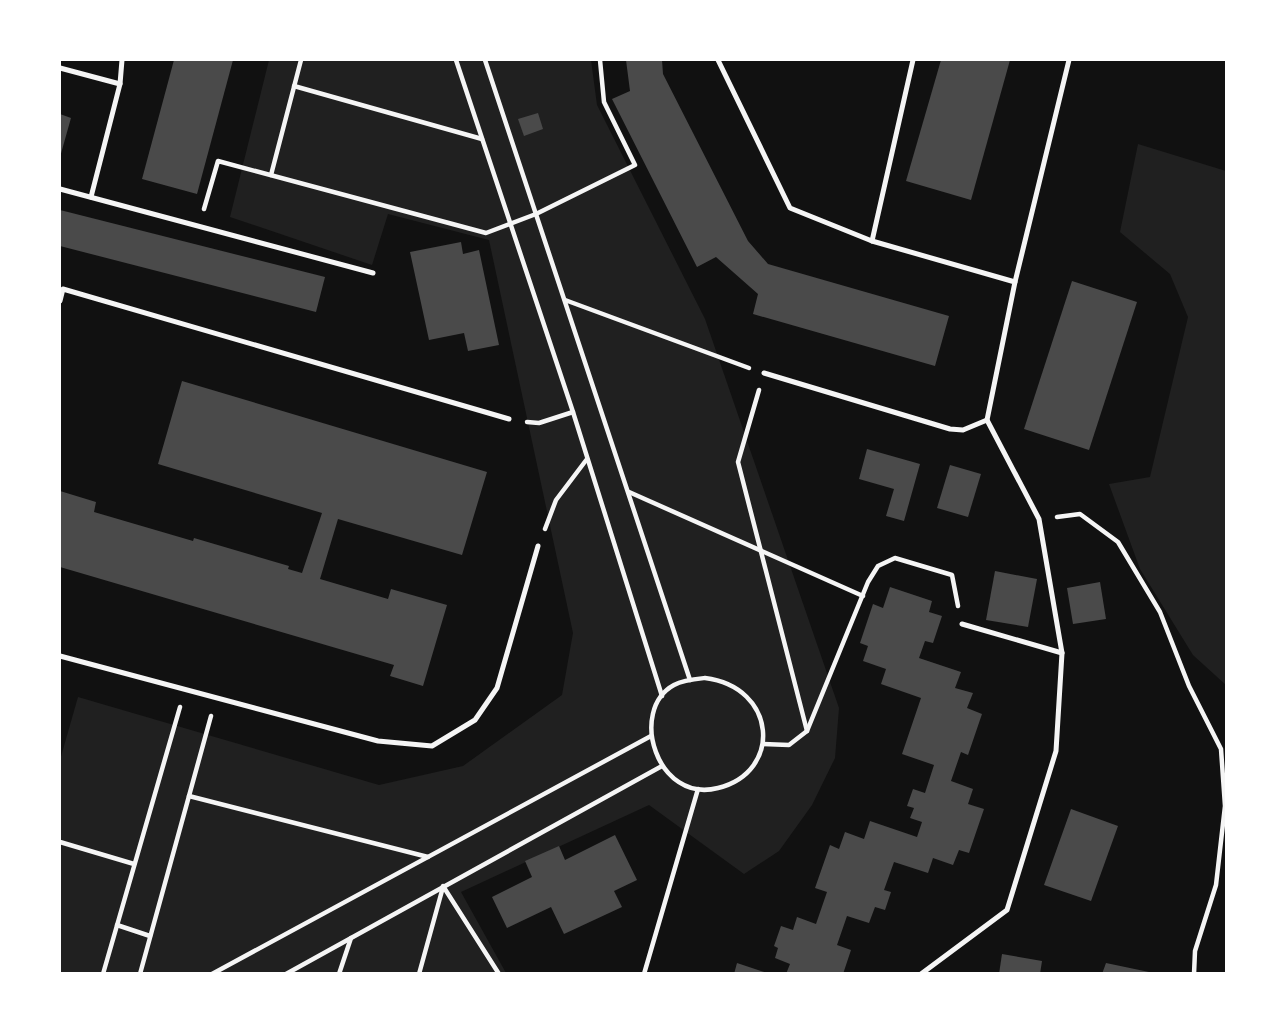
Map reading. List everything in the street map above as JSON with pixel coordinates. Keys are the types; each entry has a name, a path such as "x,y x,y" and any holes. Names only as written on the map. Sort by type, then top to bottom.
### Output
{"lane":[{"path":"91,197 120,84 122,60"},
{"path":"718,60 790,208 872,241 1015,282"},
{"path":"872,241 913,60"},
{"path":"921,974 1007,910 1056,751 1062,653 1039,519 987,420 1015,282 1069,60"},
{"path":"60,68 120,84"},
{"path":"60,190 373,273"},
{"path":"60,301 63,289 509,419"},
{"path":"764,373 950,429 963,430 987,420"},
{"path":"60,656 378,741 432,746 475,720 497,688 538,546"},
{"path":"962,624 1062,653"}],"path":[{"path":"271,175 302,60"},
{"path":"456,60 573,412 662,696"},
{"path":"199,226 218,160 486,233 536,214 635,165 604,102 600,60"},
{"path":"487,61 690,680"},
{"path":"294,86 482,139"},
{"path":"565,300 764,373 738,462 807,731"},
{"path":"509,419 539,423 573,412"},
{"path":"538,546 556,500 571,477 588,459"},
{"path":"628,491 863,596"},
{"path":"1039,519 1080,514 1118,542 1160,612 1189,686 1221,749 1225,806 1216,885 1195,951 1194,974"},
{"path":"763,744 789,745 807,731 878,566 895,558 952,575 962,624"},
{"path":"690,680 723,680 741,688 754,703 763,724 763,744 754,766 740,779 718,789 698,789 681,784 662,766 655,755 651,736 653,717 662,696 673,685 690,680"},
{"path":"103,974 185,690"},
{"path":"140,974 216,698"},
{"path":"212,974 651,736"},
{"path":"286,974 662,766"},
{"path":"644,974 698,789"},
{"path":"189,796 428,857"},
{"path":"60,842 134,864"},
{"path":"419,974 443,886"},
{"path":"443,886 499,974"},
{"path":"117,925 150,936"},
{"path":"339,974 351,937"}],"shaded area":[{"path":"269,60 591,60 597,105 705,319 839,708 835,758 812,805 779,851 744,874 649,805 461,892 506,973 60,973 60,760 78,697 379,785 463,766 562,695 573,633 489,240 388,214 372,265 230,217"},
{"path":"1138,144 1226,171 1226,685 1193,655 1140,569 1109,484 1150,477 1188,317 1170,274 1120,232"}],"building":[{"path":"174,60 233,60 197,194 142,179"},
{"path":"626,60 662,60 663,74 748,241 768,264 949,316 935,366 753,314 758,294 716,257 697,267 612,99 630,91"},
{"path":"941,60 1010,60 971,200 906,181"},
{"path":"538,113 543,129 524,136 518,119"},
{"path":"60,114 71,118 60,157"},
{"path":"60,210 325,277 316,312 60,246"},
{"path":"461,242 463,254 479,250 499,345 468,351 464,333 429,340 410,252"},
{"path":"1072,281 1137,302 1089,450 1024,429"},
{"path":"182,381 487,472 462,555 338,519 320,579 388,599 391,589 447,605 423,686 390,676 394,665 60,567 60,491 96,502 94,512 193,541 194,538 289,566 288,569 302,573 322,513 158,464"},
{"path":"867,449 920,464 904,521 886,516 894,489 859,479"},
{"path":"950,465 981,474 968,517 937,508"},
{"path":"995,571 1037,579 1028,627 986,620"},
{"path":"1100,582 1106,619 1073,624 1067,588"},
{"path":"890,587 932,601 929,612 942,616 933,643 925,641 919,658 961,672 955,688 973,693 967,708 982,714 968,755 961,752 951,781 973,789 968,804 984,809 969,853 959,850 953,865 933,858 928,873 894,862 884,890 891,892 885,910 875,907 869,923 847,916 837,945 851,950 843,974 786,974 790,964 775,958 778,948 774,946 781,926 793,930 797,917 816,924 827,892 815,888 830,845 839,849 845,832 864,839 870,821 917,837 922,822 910,818 914,808 907,806 913,789 925,793 934,765 902,754 921,698 881,684 886,669 863,661 868,646 860,643 873,604 883,608"},
{"path":"1071,809 1118,826 1091,901 1044,885"},
{"path":"615,835 637,880 614,891 622,907 564,934 551,907 507,928 492,897 532,877 525,861 559,846 565,860"},
{"path":"1002,954 1042,961 1040,974 999,974"},
{"path":"737,963 767,973 767,974 734,974"},
{"path":"1106,963 1149,972 1149,974 1102,974"}]}
